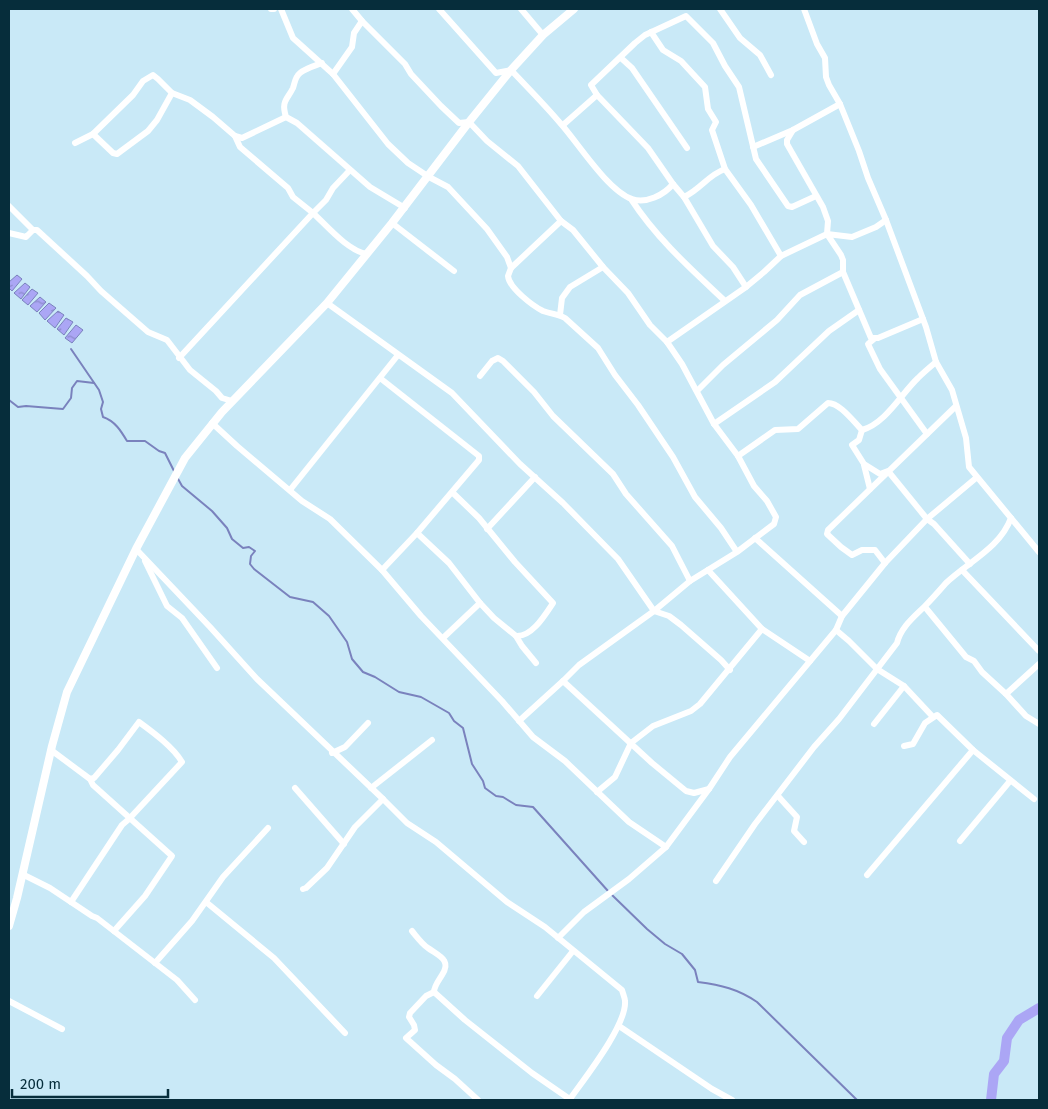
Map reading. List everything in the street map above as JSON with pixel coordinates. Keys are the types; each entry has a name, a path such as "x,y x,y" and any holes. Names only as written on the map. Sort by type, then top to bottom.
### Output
{"main road":[{"path":"9,926 51,750 67,692 136,549 184,458 232,401 327,303 405,208 511,70 543,35 574,9"}],"street":[{"path":"282,9 293,38 298,44 333,74 379,134 408,163 428,177 448,187 487,229 507,257 511,268"},
{"path":"352,9 405,64 411,74 447,112 459,123 470,122 487,141 518,166 561,222 573,230 603,267 628,292 650,325 667,342 682,364 714,424 738,456 754,486 768,501 776,517 774,524 737,552 690,581 579,665 519,721"},
{"path":"439,9 496,73 511,70 562,125 603,176 621,194 641,201 655,198 669,190 673,184"},
{"path":"520,9 543,35"},
{"path":"720,9 740,38 760,55 771,75"},
{"path":"804,9 816,44 825,58 826,77 840,104 886,220 936,362 952,390 966,438 969,467 976,478 1039,552"},
{"path":"746,287 733,266 713,246 684,197 648,148 597,95 591,85 635,43 651,32 686,16 713,43 739,87 756,159 788,206 792,208 816,196"},
{"path":"333,74 352,47 354,33 362,21"},
{"path":"651,32 664,50 682,61 705,87 708,108 716,122 712,130 725,169 751,205 781,256"},
{"path":"621,58 632,68 688,148"},
{"path":"322,63 298,74 283,107 286,117 297,123 370,187 405,208"},
{"path":"75,143 93,134 133,95 143,80 153,75 172,93 190,100 213,117 234,136 240,147 288,188 293,197 346,243 359,253 367,254"},
{"path":"93,134 117,154 148,131 157,120 172,93"},
{"path":"562,125 597,95"},
{"path":"753,146 793,130 840,104"},
{"path":"234,136 242,138 286,117"},
{"path":"793,130 788,144 823,207 828,222 828,234 843,260 843,272 871,338 874,339"},
{"path":"684,197 695,192 716,172 725,169"},
{"path":"179,358 326,200 333,188 350,170"},
{"path":"631,199 646,222 670,249 725,302"},
{"path":"9,206 87,276 100,291 148,332 167,340 190,370 222,398 232,401"},
{"path":"667,342 746,287 781,256 828,234 852,237 876,227 886,220"},
{"path":"561,222 511,268 508,280 525,299 545,312 560,315 598,348 614,375 638,405 673,456 695,497 721,528 737,552"},
{"path":"392,223 454,271"},
{"path":"9,233 26,238 34,230"},
{"path":"560,315 562,298 570,287 603,267"},
{"path":"696,391 777,320 800,295 843,272"},
{"path":"327,303 452,393 502,446 563,502 618,559 654,610 669,616 681,625 730,670"},
{"path":"714,424 775,382 829,331 859,310"},
{"path":"922,319 874,339 868,344 880,369 927,434"},
{"path":"290,490 398,354"},
{"path":"480,376 492,361 498,358 503,361 534,392 553,416 613,474 626,494 672,546 690,581"},
{"path":"870,489 868,474 864,464 852,445 858,440 862,430 882,417 918,378 936,362"},
{"path":"380,378 479,456 477,464 453,493 382,570"},
{"path":"222,398 222,412"},
{"path":"738,456 774,430 798,429 828,403 837,406 862,430"},
{"path":"885,563 875,550 862,550 852,555 827,534 828,530 956,406"},
{"path":"212,423 290,490 330,519 382,570 421,616 533,737 564,760 629,822 666,847"},
{"path":"864,464 880,474 888,471"},
{"path":"888,471 927,519 934,524 970,564"},
{"path":"487,529 535,477"},
{"path":"558,938 584,912 629,879 666,847 730,758 836,630 842,616 885,563 927,519 976,478"},
{"path":"453,493 479,518 515,562 553,603 526,634 516,636"},
{"path":"716,881 778,796 811,746 839,719 897,643 899,636 909,621 947,583 976,561 1004,532 1011,518"},
{"path":"417,534 449,563 480,603 494,618 516,636 536,663"},
{"path":"755,538 842,616"},
{"path":"136,549 257,679 407,823 436,842 507,902 558,938 622,990 626,1003 619,1026 570,1100 532,1073 465,1020 434,992"},
{"path":"142,555 167,606 182,618 217,668"},
{"path":"708,570 762,629 810,661"},
{"path":"962,570 1039,651"},
{"path":"443,638 480,603"},
{"path":"925,607 966,657 974,661 982,672 1026,716 1039,724"},
{"path":"597,792 615,777 631,743 653,726 695,708 730,670 762,629"},
{"path":"836,630 849,640 877,669 904,686 933,717"},
{"path":"1006,694 1039,664"},
{"path":"563,681 686,791 694,793 709,789"},
{"path":"874,724 904,686"},
{"path":"904,746 914,744 925,723 938,715 973,750 1034,799"},
{"path":"71,902 122,825 130,819 182,762 174,750 139,722 94,778 90,779"},
{"path":"332,753 345,747 368,722"},
{"path":"371,788 432,740"},
{"path":"51,750 90,779 92,785 172,856 145,896 114,931"},
{"path":"867,875 973,750"},
{"path":"960,840 1010,781"},
{"path":"295,788 344,844"},
{"path":"778,796 797,817 794,831 804,842"},
{"path":"303,889 327,868 355,828 382,799"},
{"path":"155,963 192,921 223,877 268,828"},
{"path":"22,874 50,888 114,931 183,984 195,1000"},
{"path":"206,902 274,958 346,1033"},
{"path":"412,931 427,947 440,956 446,964 446,969 434,988 434,992"},
{"path":"537,996 573,951"},
{"path":"434,992 426,996 410,1013 409,1017 415,1030 406,1038 436,1066 455,1079 478,1100"},
{"path":"9,1001 62,1029"},
{"path":"619,1026 712,1089 732,1100"}],"water":[{"path":"17,275 22,279 12,291 9,288 9,282"},
{"path":"25,283 30,287 21,299 14,293"},
{"path":"32,289 38,293 28,305 22,300"},
{"path":"40,297 46,302 37,312 30,306"},
{"path":"49,303 56,308 45,320 39,313"},
{"path":"58,311 64,315 55,328 47,321"},
{"path":"66,318 73,322 64,335 57,329"},
{"path":"76,325 83,330 72,343 65,338"}],"waterway":[{"path":"71,349 99,390 103,402 101,409 103,417 114,424 127,441 145,441 165,453 174,471"},
{"path":"9,400 18,407 63,409 71,398 72,388 77,381 94,383"},
{"path":"177,477 182,486 212,511 227,528 232,539 243,548 249,547 255,551 251,556 250,564 254,569 290,597 313,602 329,616 347,642 352,659 363,672 399,692 421,697 449,713 454,721 463,728 472,764 483,781 485,788 496,796 503,797 516,805 533,807 608,891"},
{"path":"612,895 647,929 665,944 682,954 695,970 698,982 729,988 757,1002 857,1100"},
{"path":"991,1100 994,1074 1004,1061 1007,1038 1019,1020 1039,1008"}]}
